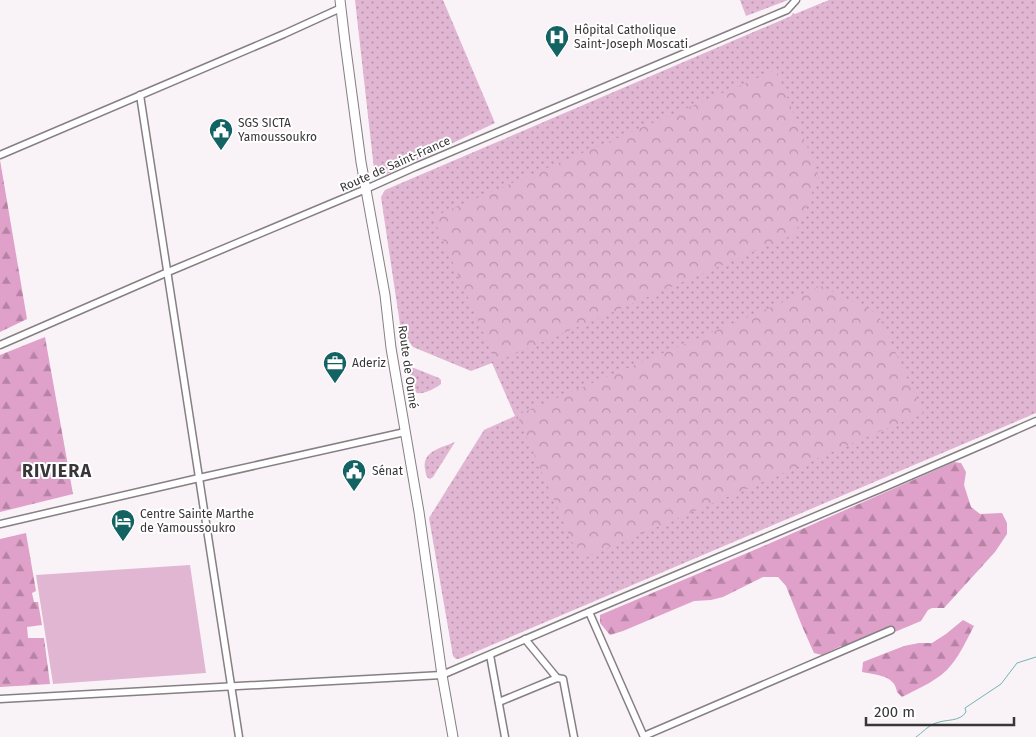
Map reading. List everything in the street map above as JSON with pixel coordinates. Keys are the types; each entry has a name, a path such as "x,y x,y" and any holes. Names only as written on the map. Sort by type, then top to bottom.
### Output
{"main road":[{"name":"Route de Oumé","path":"340,4 366,190 385,294 391,348 419,512 442,675 453,737"}],"street":[{"name":"Route de Saint-France","path":"0,345 787,10 796,0"},
{"path":"0,155 287,33 340,4"},
{"path":"140,96 239,737"},
{"path":"0,700 442,675 991,442 1036,421"},
{"path":"0,524 405,432"},
{"path":"589,612 644,736 891,630"},
{"path":"525,640 557,678"},
{"path":"490,654 505,737"},
{"path":"499,702 557,678 563,678 574,737"}],"green space":[{"path":"355,0 443,0 495,123 385,175 379,175 374,169"},
{"path":"740,0 788,0 746,16"},
{"path":"829,0 1036,0 1036,413 456,659 453,656 429,518 484,430 515,416 492,363 471,371 413,347 401,331 381,197 385,190 791,16 793,13 795,14"},
{"path":"776,70 819,176 795,234 496,362 433,217"},
{"path":"0,160 27,319 0,332"},
{"path":"821,286 878,314 923,413 580,560 517,415"},
{"path":"45,337 73,494 0,512 0,355"},
{"path":"411,368 439,378 441,384 426,392 414,392 409,380"},
{"path":"455,442 433,477 430,479 426,476 425,463 429,454"},
{"path":"954,462 961,463 966,472 964,485 971,507 980,514 1002,513 1007,523 1007,534 995,552 944,608 928,610 921,621 866,644 841,646 822,655 814,653 786,586 778,577 763,577 723,597 694,601 610,635 600,623 600,615 759,548"},
{"path":"26,533 36,591 32,593 34,602 38,602 42,625 27,627 28,638 44,638 50,684 0,687 0,539"},
{"path":"190,565 206,673 53,684 36,575"},
{"path":"963,620 974,626 958,655 942,675 922,687 902,697 889,679 862,672 863,662 904,646 932,643"}],"waterway":[{"path":"916,737 933,724 960,717 966,712 965,708 1001,684 1017,663 1036,657"}],"place":[{"name":"Hôpital Catholique Saint-Joseph Moscati","path":"557,58"},
{"name":"SGS SICTA Yamoussoukro","path":"221,151"},
{"name":"Aderiz","path":"335,384"},
{"name":"Sénat","path":"354,492"},
{"name":"Centre Sainte Marthe de Yamoussoukro","path":"123,542"}],"district":[{"name":"RIVIERA","path":"57,471"}]}
